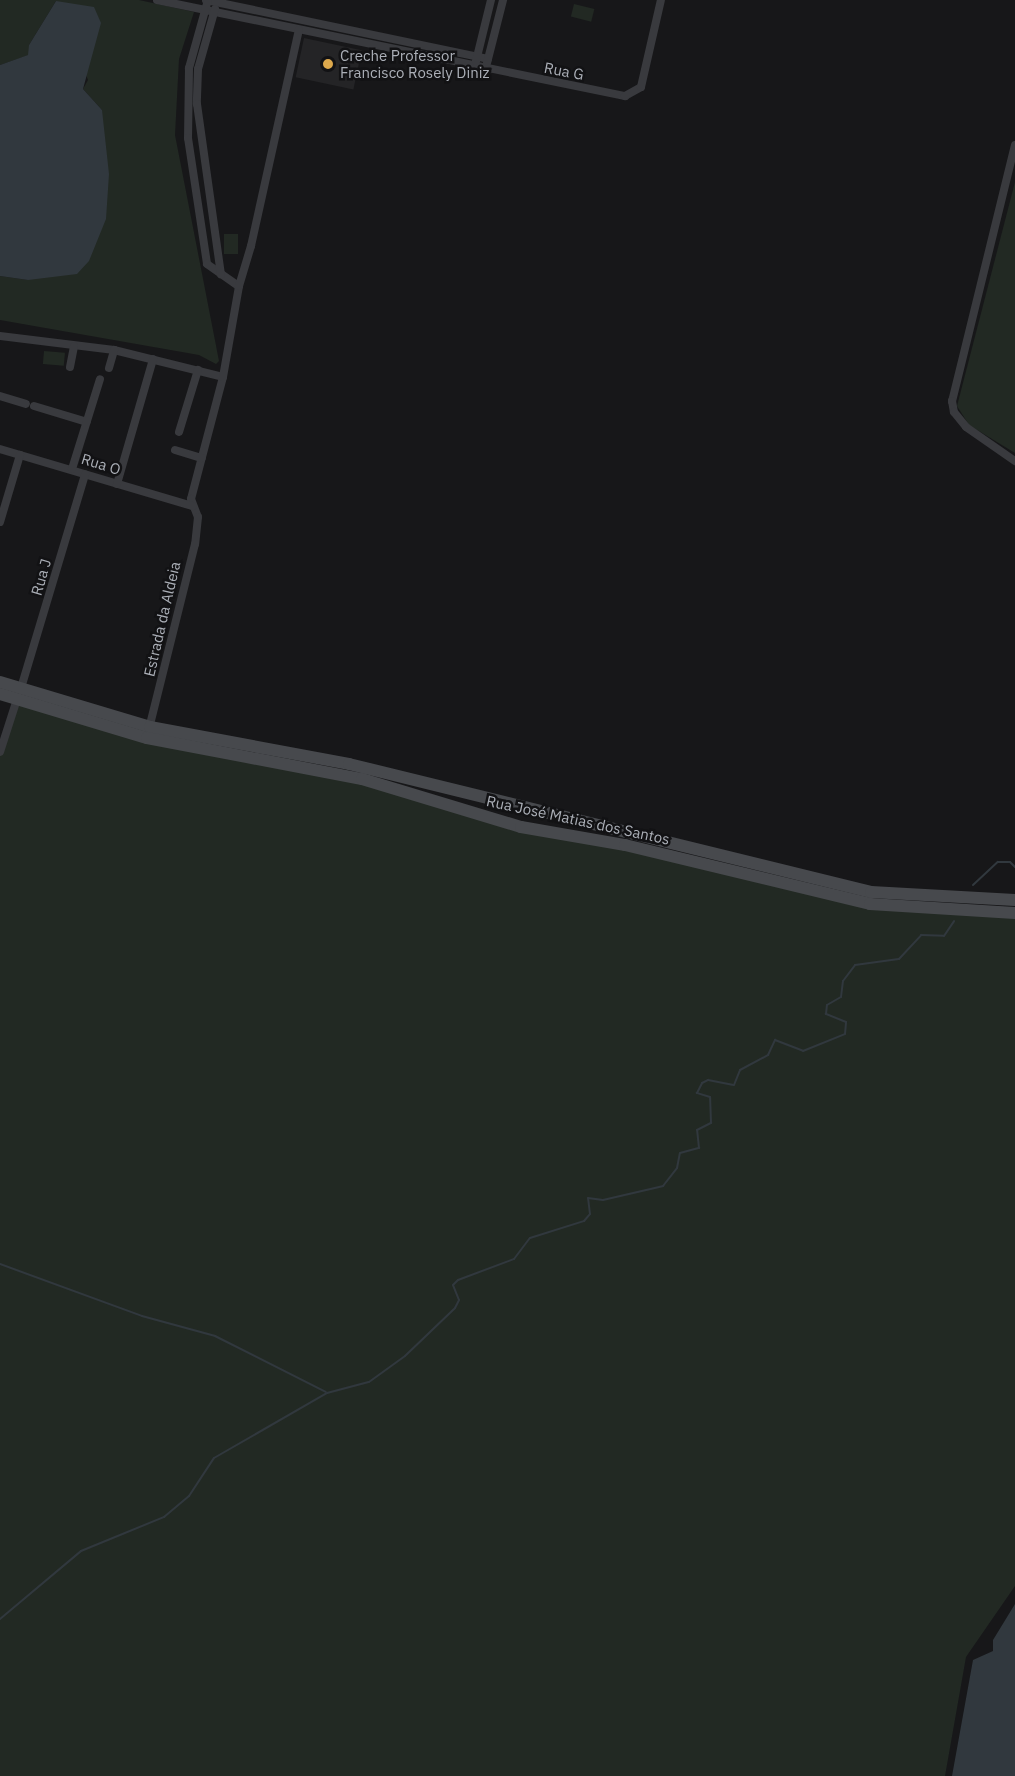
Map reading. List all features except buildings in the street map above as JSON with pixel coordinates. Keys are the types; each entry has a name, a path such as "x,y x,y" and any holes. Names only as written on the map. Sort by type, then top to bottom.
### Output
{"main road":[{"name":"Rua José Matias dos Santos","path":"0,682 19,694 148,733 362,779 489,820 625,844 870,904 1015,913"},
{"name":"Rua José Matias dos Santos","path":"0,694 19,694"},
{"name":"Rua José Matias dos Santos","path":"148,733 349,764 871,892 1015,900"},
{"path":"489,820 501,811 495,799"},
{"path":"521,827 519,816 526,807"}],"street":[{"name":"Rua G","path":"157,0 179,2 209,11 617,95 637,92 662,0"},
{"path":"239,286 207,264 188,138 194,69 211,0 488,59"},
{"path":"475,67 491,0"},
{"path":"486,69 503,0"},
{"name":"Estrada da Aldeia","path":"148,733 195,544 198,517 191,499 223,377 239,286 251,246 299,30"},
{"path":"194,69 200,139 221,274"},
{"path":"1015,145 952,401 954,412 966,428 1015,461"},
{"path":"0,336 114,350 223,377"},
{"path":"70,367 74,346"},
{"path":"109,368 114,350"},
{"path":"117,484 153,358"},
{"path":"179,432 198,369"},
{"path":"72,470 100,380"},
{"path":"0,396 87,422"},
{"name":"Rua O","path":"0,449 194,507"},
{"path":"175,450 202,458"},
{"path":"0,522 20,455"},
{"name":"Rua J","path":"0,752 85,474"}],"shaded area":[{"path":"0,0 139,0 194,12 179,59 175,135 219,361 216,364 199,355 0,320 0,276 28,280 102,110 83,89 88,80 56,1 29,45 29,55 0,65"},
{"path":"56,1 94,7 101,23 83,89 102,110 109,174 106,219 89,261 77,274 28,280 0,276 0,65 28,55 29,45"},
{"path":"574,4 594,9 591,22 571,17"},
{"name":"Creche Professor Francisco Rosely Diniz","path":"304,38 362,50 353,89 296,77"},
{"path":"1015,182 1015,453 969,425 957,406"},
{"path":"224,234 238,234 238,254 224,254"},
{"path":"44,351 65,353 64,366 43,364"},
{"path":"17,699 323,771 489,820 870,904 1015,913 1015,1586 966,1657 945,1776 0,1776 0,752"},
{"path":"1015,1604 1015,1776 952,1776 973,1660 993,1651 993,1640"}],"waterway":[{"path":"973,885 998,862 1010,862 1015,867"},
{"path":"0,1619 81,1551 164,1517 189,1496 214,1458 327,1393 369,1382 405,1356 455,1308 459,1300 453,1285 458,1280 514,1259 530,1238 584,1221 590,1214 588,1198 603,1200 663,1186 677,1168 680,1153 699,1148 697,1130 711,1123 710,1097 697,1093 702,1083 708,1080 734,1085 740,1070 768,1055 775,1040 803,1051 845,1034 846,1022 826,1014 827,1005 841,997 843,981 855,965 899,959 921,935 944,936 954,921"},
{"path":"0,1264 142,1316 215,1336 326,1392"}],"place":[{"name":"Creche Professor Francisco Rosely Diniz","path":"328,64"}]}
